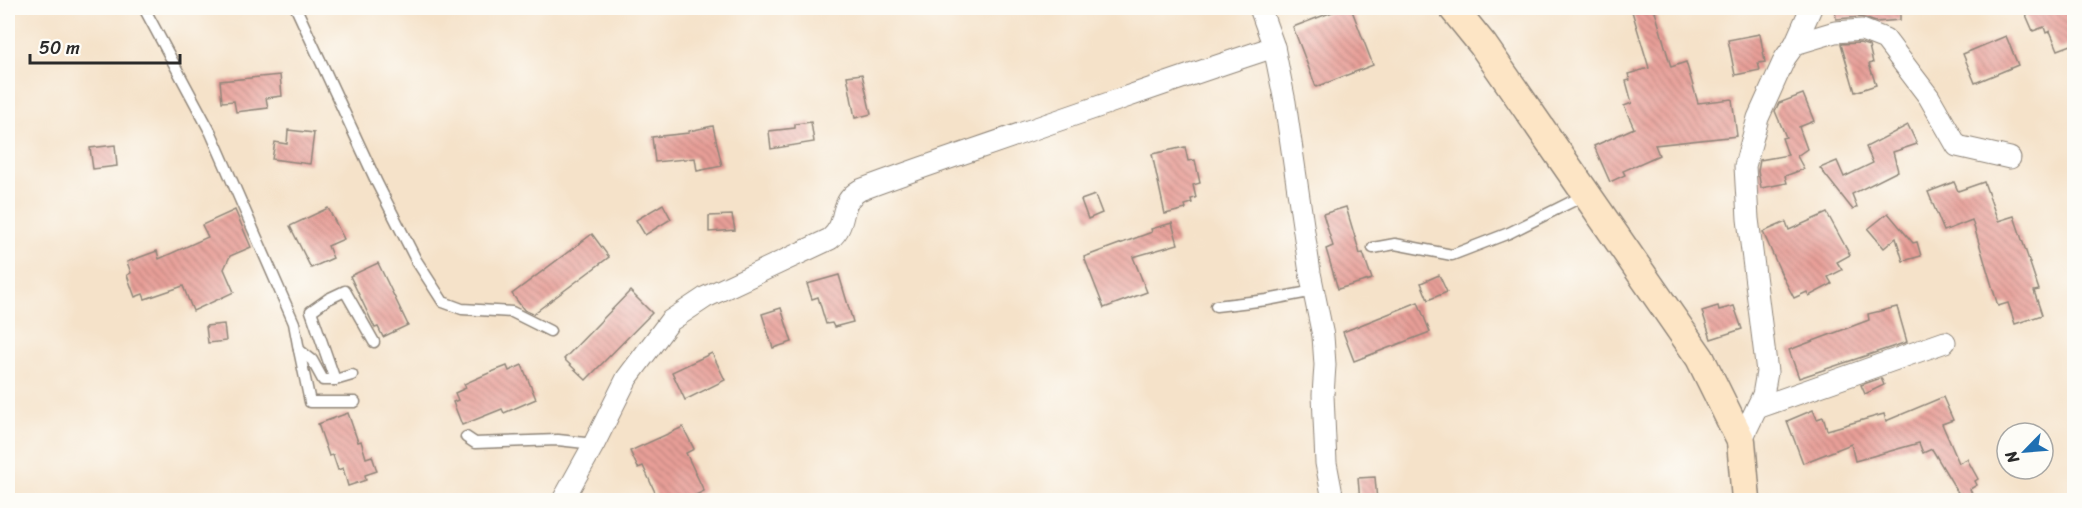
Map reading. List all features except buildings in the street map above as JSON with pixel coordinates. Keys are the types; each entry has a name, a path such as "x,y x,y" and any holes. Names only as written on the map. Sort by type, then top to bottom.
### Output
{"street":[{"path":"1260,8 1274,47 1285,102 1323,345 1326,463 1333,501"},
{"path":"1453,8 1483,45 1700,358 1741,441 1746,501"},
{"path":"1741,441 1763,395 1767,372 1748,219 1745,166 1758,118 1785,58 1795,44 1810,8"},
{"path":"1795,44 1835,32 1862,30 1885,39 1929,97 1957,146 2010,158"},
{"path":"563,501 627,378 670,321 706,297 830,239 838,232 849,196 940,160 1274,47"},
{"path":"1757,408 1945,342"}],"lane":[{"path":"144,8 211,133 294,323 310,402 355,402"},
{"path":"296,8 377,183 416,260 443,302 462,309 512,312 550,331"},
{"path":"1373,248 1395,244 1452,255 1509,233 1585,195"},
{"path":"335,380 311,311 345,291 374,342"},
{"path":"1216,306 1314,291"},
{"path":"299,350 312,360 323,380 335,380 352,375"},
{"path":"466,437 476,442 558,440 594,444"}]}
